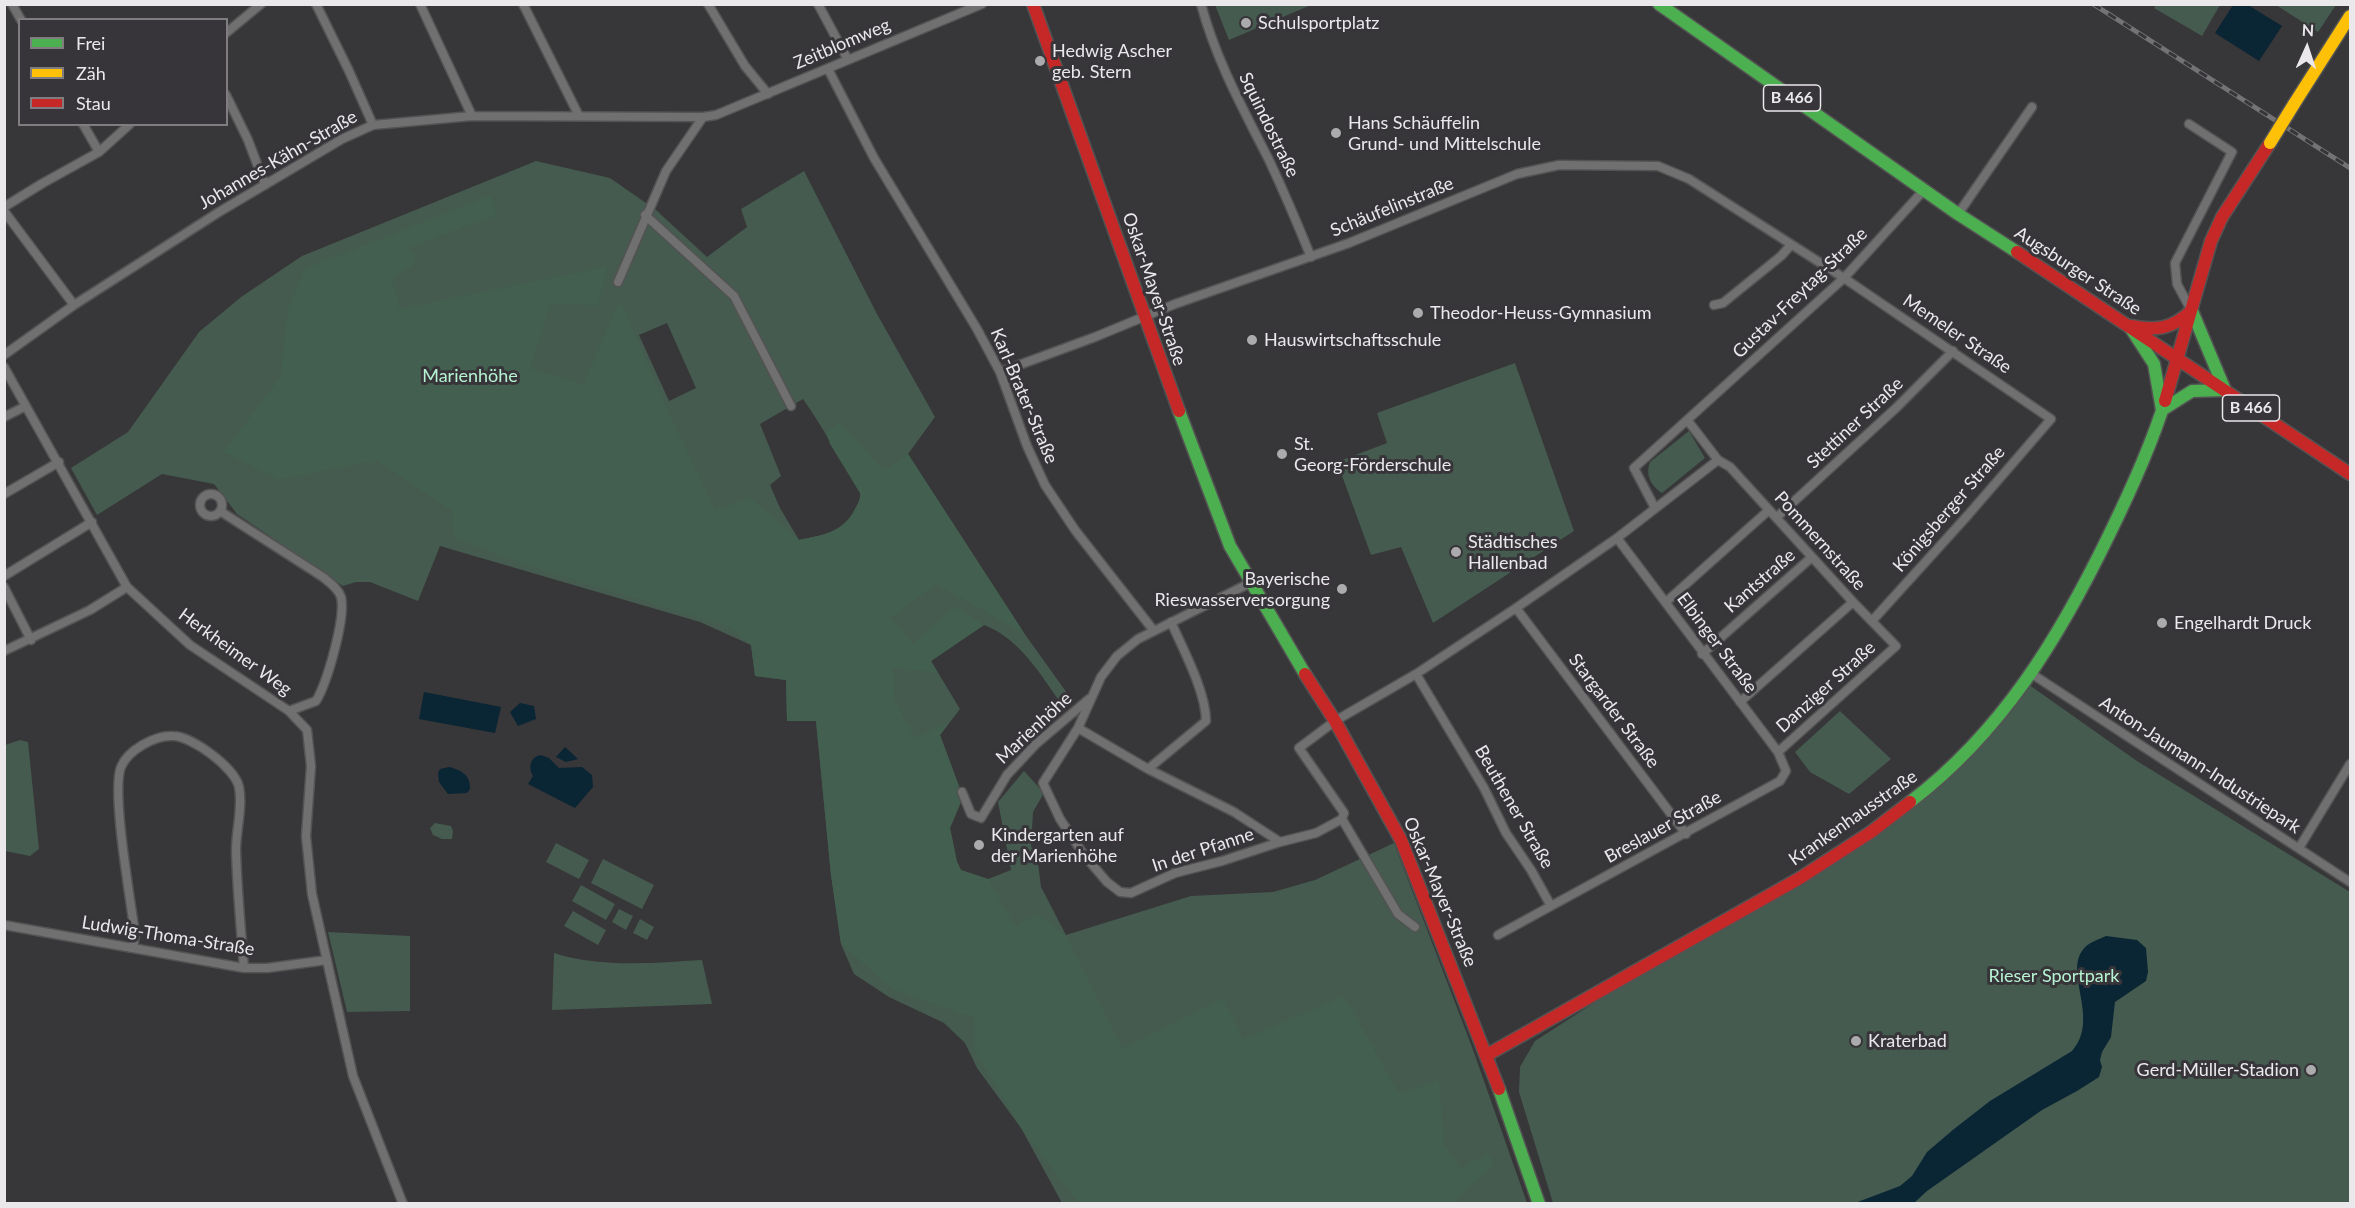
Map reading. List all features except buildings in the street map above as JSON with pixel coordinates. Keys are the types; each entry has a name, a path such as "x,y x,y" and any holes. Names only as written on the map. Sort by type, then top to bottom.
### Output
{"main road":[{"name":"Oskar-Mayer-Straße","path":"1033,4 1089,155 1143,316 1230,546 1250,583 1335,721 1401,840 1487,1055 1539,1203"},
{"name":"Augsburger Straße","path":"1666,6 1958,214 2129,325 2350,474"},
{"path":"2177,359 2202,269 2217,228 2350,16"},
{"path":"2129,325 2149,329 2168,328 2177,324 2192,311"},
{"path":"2129,325 2154,364 2162,410 2192,391 2225,390 2219,371 2201,338 2192,311"},
{"name":"Krankenhausstraße","path":"1487,1055 1800,878 1871,832 1935,783 1958,761 1992,725 2032,674 2079,597 2135,482 2162,410 2177,359"}],"street":[{"path":"12,4 20,18"},
{"path":"228,31 261,4"},
{"path":"315,4 373,125"},
{"path":"420,4 472,116"},
{"path":"523,4 579,116"},
{"path":"708,4 745,66 768,94"},
{"path":"818,4 848,60"},
{"name":"Zeitblomweg","path":"716,115 982,4"},
{"name":"Squindostraße","path":"1201,4 1209,36 1231,88 1269,161 1311,257"},
{"name":"Karl-Brater-Straße","path":"828,69 874,158 978,329 1000,372 1027,446 1046,485 1075,530 1154,631"},
{"path":"228,99 248,140 265,185"},
{"path":"1958,214 2032,107"},
{"name":"Johannes-Kähn-Straße","path":"4,355 74,305 265,185 342,139 373,125 472,116 703,117 716,115"},
{"path":"618,282 645,215 666,171 703,117"},
{"path":"2189,124 2232,152 2175,263 2177,284 2192,311"},
{"path":"84,126 99,153"},
{"path":"74,305 4,209 43,183 99,153 128,126"},
{"name":"Schäufelinstraße","path":"1000,372 1095,337 1143,316 1311,257 1511,176 1559,165 1659,166 1671,170 1689,179 1844,278"},
{"name":"Gustav-Freytag-Straße","path":"1655,508 1634,468 1844,278 1924,190"},
{"path":"645,215 734,297 791,406"},
{"path":"1714,305 1723,303 1791,245"},
{"name":"Memeler Straße","path":"1844,278 2051,419"},
{"name":"Stettiner Straße","path":"1777,518 1953,351"},
{"name":"Herkheimer Weg","path":"4,367 127,587 190,645 289,711 307,730 312,766 306,836 312,894 353,1077 403,1203"},
{"path":"4,417 26,406"},
{"name":"Pommernstraße","path":"1691,418 1718,460 1730,467 1853,603 1896,646"},
{"name":"Königsberger Straße","path":"1872,621 2051,419"},
{"path":"1415,927 1398,914 1342,819 1344,813 1299,748 1335,721 1416,674 1516,608 1617,538 1718,460"},
{"path":"4,494 59,462"},
{"path":"1666,602 1769,510"},
{"path":"220,511 322,577 338,590 340,596 338,632 324,688 316,701 289,711"},
{"path":"4,576 92,522"},
{"name":"Elbinger Straße","path":"1617,538 1778,753 1786,771"},
{"name":"Kantstraße","path":"1702,654 1812,557"},
{"name":"In der Pfanne","path":"1250,583 1138,639 1117,656 1101,677 1078,728 1043,783 1060,819 1084,855 1107,882 1120,892 1131,893 1175,873 1316,833 1342,819"},
{"path":"4,587 31,640"},
{"path":"4,651 90,610 127,587"},
{"path":"1740,702 1853,603"},
{"name":"Stargarder Straße","path":"1516,608 1686,834"},
{"path":"1148,770 1206,721 1206,711 1190,665 1171,622"},
{"name":"Danziger Straße","path":"1778,753 1896,646"},
{"name":"Beuthener Straße","path":"1416,674 1484,788 1506,833 1531,870 1551,906"},
{"name":"Anton-Jaumann-Industriepark","path":"2032,674 2350,882"},
{"name":"Marienhöhe","path":"962,792 971,814 981,818 1007,775 1036,744 1092,697"},
{"name":"In der Pfanne","path":"1078,728 1148,770 1234,812 1280,842"},
{"path":"134,948 135,934 120,813 118,776 121,766 134,751 155,739 173,735 189,740 224,765 234,776 239,787 236,848 244,968"},
{"path":"2299,848 2350,764"},
{"name":"Breslauer Straße","path":"1551,906 1780,781 1786,771"},
{"path":"1498,935 1551,906"},
{"name":"Ludwig-Thoma-Straße","path":"4,925 244,968 267,968 327,960"}],"green space":[{"name":"Schulsportplatz","path":"1311,4 1229,40 1215,5"},
{"path":"2156,4 2220,5 2202,36 2154,8"},
{"path":"2276,5 2336,5 2318,32"},
{"name":"Marienhöhe","path":"536,161 610,178 656,210 707,257 747,227 741,209 804,171 877,314 935,417 908,454 1024,633 1072,700 1064,708 1020,649 997,631 984,625 931,661 960,709 940,735 963,797 950,828 957,862 961,870 988,879 1011,870 998,802 1024,771 1044,793 1033,812 1031,846 1038,863 1041,887 1066,935 1191,896 1273,892 1315,880 1394,843 1472,1047 1527,1203 1062,1203 1021,1128 977,1068 965,1043 944,1023 889,997 854,974 841,944 831,875 816,721 787,721 786,680 755,676 751,645 700,622 440,546 418,601 370,582 356,582 343,586 237,514 214,484 162,474 97,515 71,468 128,432 199,332 241,297 302,256","holes":["667,323 696,388 669,401 639,335","803,399 860,496 854,511 844,524 831,532 799,540 780,508 770,485 781,476 760,424"]},
{"name":"Marienhöhe","path":"490,196 497,215 408,247 417,263 391,278 400,309 607,267 598,305 550,304 530,368 583,385 620,300 663,400 715,511 750,498 799,540 831,532 849,518 857,505 860,493 830,444 826,432 840,423 884,471 908,454 1024,633 936,584 890,618 913,644 955,607 984,625 931,661 938,673 893,667 894,699 915,738 949,723 940,735 963,797 950,828 957,862 961,870 988,879 1015,927 1037,914 1066,936 1123,1049 1223,999 1243,1040 1344,996 1399,1094 1439,1081 1444,1144 1460,1169 1488,1154 1494,1164 1452,1203 1079,1203 1021,1128 975,1050 975,1018 893,989 841,944 831,875 816,721 787,721 786,680 755,676 751,645 730,627 523,564 454,537 452,511 377,460 280,479 224,452 281,376 288,309 305,269"},
{"path":"1515,363 1574,531 1433,623 1401,547 1371,555 1337,462 1387,443 1377,413"},
{"path":"1689,431 1705,458 1662,493 1650,480 1648,471 1650,462"},
{"name":"Rieser Sportpark","path":"2025,682 2137,761 2350,892 2350,1203 1553,1203 1519,1092 1520,1067 1535,1041 1934,783"},
{"path":"1840,711 1891,759 1849,794 1810,772 1795,752"},
{"path":"20,740 28,742 39,849 30,856 5,851 5,745"},
{"path":"435,823 451,826 452,839 442,839 433,835 430,828"},
{"path":"556,843 589,860 579,879 546,862"},
{"path":"603,859 654,885 642,909 591,883"},
{"path":"581,885 615,904 606,920 572,901"},
{"path":"619,909 633,916 626,930 612,922"},
{"path":"573,911 606,930 598,945 564,926"},
{"path":"640,919 654,927 647,940 633,933"},
{"path":"328,932 410,936 410,1011 347,1012"},
{"path":"554,953 608,963 702,960 712,1004 552,1010"}],"water":[{"path":"2233,5 2248,5 2282,26 2259,61 2215,33"},
{"path":"424,692 501,707 495,733 419,719"},
{"path":"520,703 534,706 536,719 518,726 510,712"},
{"path":"565,747 578,759 566,762 556,757"},
{"path":"541,755 549,758 559,768 582,767 592,775 593,787 575,808 528,784 533,776 531,763 534,758"},
{"path":"449,767 467,777 470,789 467,793 448,794 439,782 440,769"},
{"path":"2106,936 2137,940 2146,948 2148,972 2146,981 2115,1002 2111,1037 2102,1052 2099,1077 2042,1110 1927,1191 1914,1203 1855,1203 1900,1186 1912,1176 1927,1152 1954,1129 1990,1101 2072,1051 2080,1039 2083,1026 2077,972 2078,961 2087,946"}],"railway":[{"path":"2093,4 2350,168"}],"traffic: fast":[{"path":"1659,4 1958,214 2017,252"},
{"path":"2130,327 2154,364 2162,410 2192,391 2225,390 2192,311"},
{"path":"1910,802 1943,775 1973,745 2000,714 2048,646 2070,610 2117,519 2147,452 2165,401"},
{"path":"1179,411 1230,546 1305,674"},
{"path":"1499,1089 1539,1204"}],"traffic: slow":[{"path":"2294,104 2350,16"},
{"path":"2270,143 2294,104"}],"traffic: jam":[{"path":"1033,4 1179,411"},
{"path":"2165,401 2211,241 2222,217 2270,143"},
{"path":"2017,252 2350,474"},
{"path":"2131,326 2163,327 2177,322 2191,311"},
{"path":"1305,674 1335,721 1401,840 1499,1089"},
{"path":"1487,1055 1800,878 1871,832 1910,802"}],"place":[{"name":"Schulsportplatz","path":"1246,23"},
{"name":"Hedwig Ascher geb. Stern","path":"1040,61"},
{"name":"Hans Schäuffelin Grund- und Mittelschule","path":"1336,133"},
{"name":"Theodor-Heuss-Gymnasium","path":"1418,313"},
{"name":"Hauswirtschaftsschule","path":"1252,340"},
{"name":"St. Georg-Förderschule","path":"1282,454"},
{"name":"Städtisches Hallenbad","path":"1456,552"},
{"name":"Bayerische Rieswasserversorgung","path":"1342,589"},
{"name":"Engelhardt Druck","path":"2162,623"},
{"name":"Kindergarten auf der Marienhöhe","path":"979,845"},
{"name":"Kraterbad","path":"1856,1041"},
{"name":"Gerd-Müller-Stadion","path":"2311,1070"}]}
